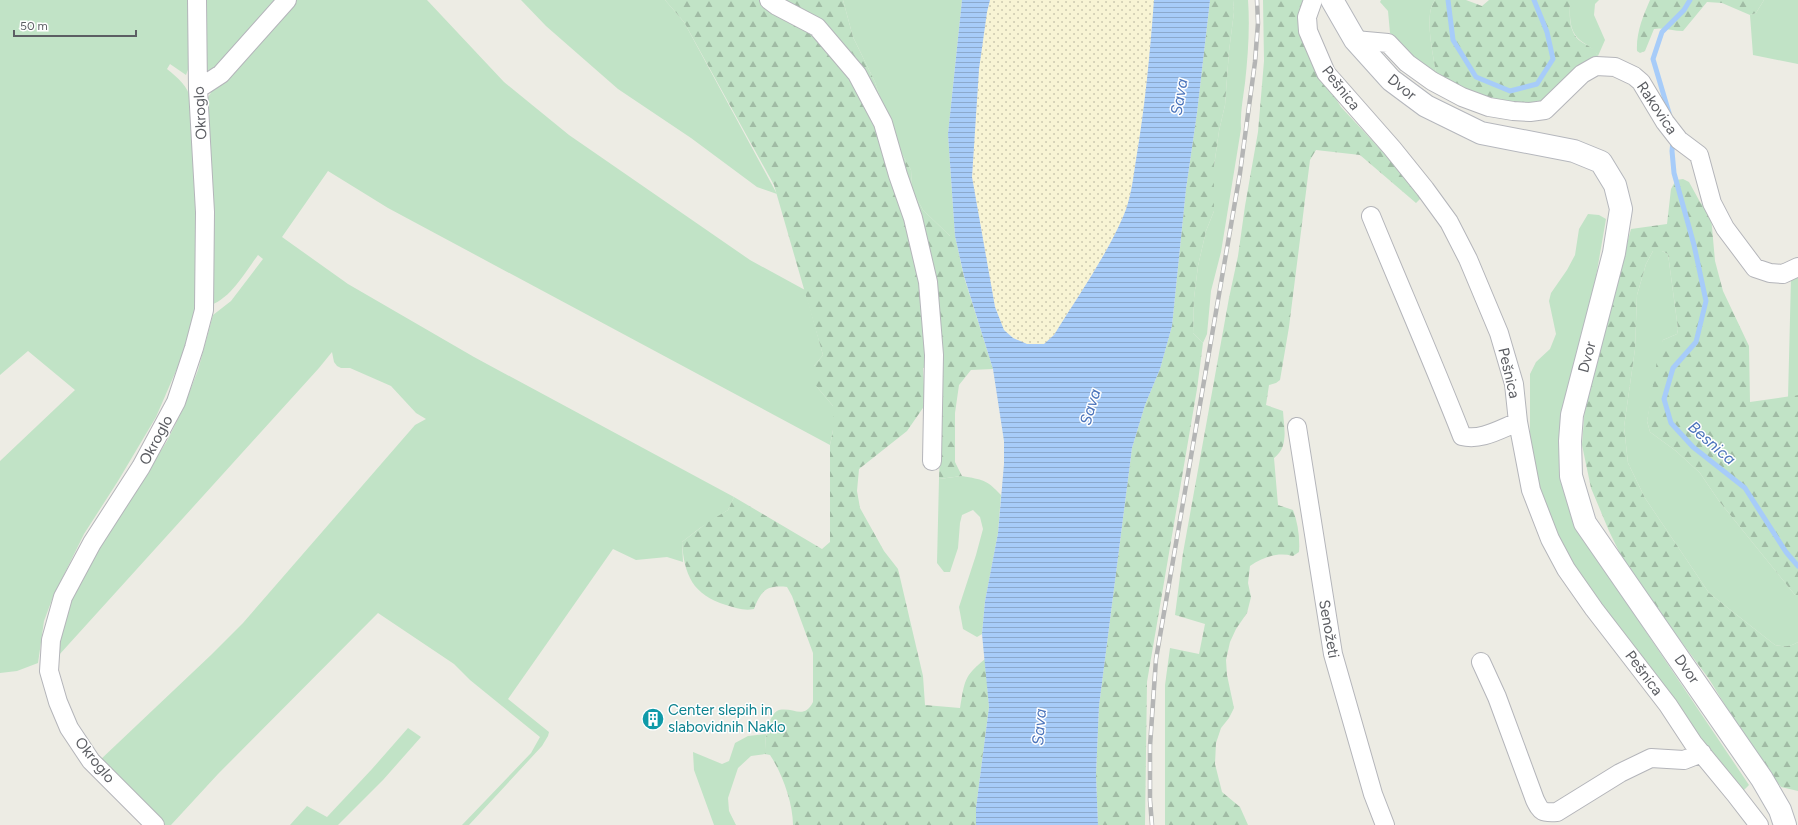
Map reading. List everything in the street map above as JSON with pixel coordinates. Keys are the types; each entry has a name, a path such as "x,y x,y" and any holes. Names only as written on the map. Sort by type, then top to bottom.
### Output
{"street":[{"name":"Okroglo","path":"155,825 91,761 69,728 58,702 49,671 50,640 63,597 92,543 141,467 172,408 194,348 204,310 205,212 198,89 197,0"},
{"path":"198,89 221,74 287,0"},
{"path":"770,0 777,6 817,27 857,74 883,123 913,218 928,282 934,355 932,461"},
{"name":"Pešnica","path":"1313,0 1307,17 1308,31 1326,73 1392,148 1429,194 1449,222 1468,259 1499,333 1514,384 1518,422 1531,490 1550,540 1566,569 1594,609 1668,704 1693,743 1759,825"},
{"name":"Dvor","path":"1332,0 1355,40 1391,80 1426,106 1481,133 1574,151 1601,162 1615,185 1621,209 1620,216 1614,253 1604,296 1572,415 1570,441 1571,476 1585,522 1762,779 1780,810 1785,825"},
{"name":"Rakovica","path":"1355,40 1388,43 1407,63 1432,80 1462,97 1489,107 1513,111 1530,112 1544,110 1582,74 1596,66 1616,67 1634,76 1641,82 1669,128 1679,140 1699,155 1705,182 1715,209 1725,228 1756,268 1770,273 1783,274 1798,267"},
{"path":"1371,216 1462,436 1469,438 1479,437 1518,422"},
{"name":"Senožeti","path":"1297,427 1333,654 1373,794 1385,825"},
{"path":"1481,662 1497,697 1535,800 1539,809 1545,813 1556,812 1620,773 1651,758 1684,760 1702,753"}],"green space":[{"path":"0,0 189,0 189,67 186,75 170,64 167,69 185,86 191,100 198,248 195,315 182,357 156,417 84,534 53,597 44,621 38,663 17,671 0,673 0,461 75,390 28,351 0,375"},
{"path":"204,0 280,0 225,64 209,73 205,72"},
{"path":"289,0 427,0 504,82 569,135 750,260 805,290 823,355 814,366 817,387 833,406 833,430 830,445 388,208 328,171 282,237 348,284 474,357 734,497 728,510 700,528 682,542 683,562 667,557 636,560 613,549 508,699 549,732 548,736 542,746 469,825 462,825 531,753 540,737 470,680 454,664 378,613 218,774 171,825 165,825 129,792 99,761 243,623 415,425 426,419 416,413 391,386 350,368 341,368 337,366 334,362 332,352 59,655 65,618 78,583 167,441 182,411 198,370 213,315 231,301 263,259 258,255 231,290 211,305 207,99 215,86"},
{"path":"521,0 665,0 684,22 777,194 757,187 691,138 618,89 546,26"},
{"path":"665,0 843,0 853,37 875,82 895,142 911,170 912,190 923,210 950,236 955,236 964,277 993,369 971,370 959,385 955,413 955,462 962,476 939,479 941,418 935,366 923,368 925,405 907,431 859,469 857,491 860,508 884,551 898,569 923,676 925,705 960,708 966,680 973,670 985,659 989,707 976,808 976,825 793,825 793,816 783,779 770,755 765,754 769,723 775,713 779,710 802,712 810,707 813,702 813,653 792,596 787,587 770,588 762,593 754,609 740,609 715,601 705,596 692,582 688,574 683,554 682,542 708,522 728,510 734,497 822,549 830,542 830,445 833,430 833,406 812,379 814,366 823,355 774,185 684,22"},
{"path":"843,0 962,0 948,134 955,236 950,236 923,210 912,190 911,170 895,142 875,82 853,37"},
{"path":"1210,0 1233,0 1234,12 1229,51 1225,105 1219,131 1214,166 1214,211 1206,231 1198,266 1194,298 1193,333 1203,343 1197,389 1147,682 1145,825 1098,825 1096,775 1099,706 1132,448 1145,405 1160,369 1172,326 1186,189 1197,113"},
{"path":"1233,0 1248,0 1249,31 1247,62 1241,112 1241,129 1221,252 1211,291 1207,334 1203,343 1193,333 1194,298 1198,266 1206,231 1214,211 1214,166 1219,131 1225,105 1229,51 1234,12"},
{"path":"1263,0 1303,0 1298,16 1317,68 1341,107 1410,181 1422,197 1416,203 1360,155 1316,150 1310,160 1289,327 1280,380 1269,385 1266,405 1283,411 1285,430 1284,443 1279,454 1274,458 1278,505 1293,510 1298,531 1299,552 1293,556 1270,556 1250,566 1248,583 1251,597 1247,613 1236,629 1230,642 1226,660 1227,675 1234,708 1229,718 1221,728 1216,743 1215,764 1222,792 1240,807 1248,825 1165,825 1165,685 1170,648 1199,654 1205,624 1175,615 1183,553 1229,298 1238,256 1258,132 1264,61"},
{"path":"1381,0 1435,0 1430,16 1430,38 1437,78 1424,69 1390,33 1388,11 1380,2"},
{"path":"1435,0 1466,0 1482,6 1489,0 1570,0 1570,19 1573,33 1579,40 1596,52 1598,60 1553,101 1513,108 1437,78 1430,38 1430,16"},
{"path":"1570,0 1599,0 1595,4 1594,15 1605,40 1598,56 1577,37 1572,28"},
{"path":"1650,0 1764,0 1756,13 1750,15 1722,3 1707,2 1683,31 1660,28 1654,29 1645,51 1640,53 1637,51 1639,31"},
{"path":"1764,0 1798,0 1798,64 1753,55 1750,15 1756,13"},
{"path":"1683,179 1689,182 1700,202 1711,216 1715,261 1723,291 1749,346 1750,402 1798,395 1798,595 1795,595 1719,501 1700,473 1676,451 1650,432 1647,421 1659,348 1663,340 1677,334 1678,329 1668,254 1662,251 1653,251 1646,264 1637,295 1635,349 1624,427 1628,463 1645,498 1709,593 1775,645 1787,646 1798,642 1798,791 1781,787 1749,744 1709,679 1628,570 1609,531 1591,488 1582,445 1586,391 1631,229 1667,224 1671,189 1676,180"},
{"path":"1588,214 1599,215 1606,219 1592,300 1562,419 1587,544 1749,785 1742,792 1596,606 1561,544 1541,501 1530,459 1530,374 1536,362 1550,349 1556,334 1549,301 1551,293 1567,270 1575,255 1579,229"},
{"path":"1653,251 1662,251 1668,254 1678,329 1677,334 1663,340 1647,421 1650,432 1676,451 1700,473 1719,501 1795,595 1798,595 1798,642 1790,646 1775,645 1709,593 1645,498 1628,463 1624,427 1635,349 1637,295 1646,264"},
{"path":"1798,274 1798,395 1788,398 1791,278"},
{"path":"962,476 984,481 992,486 1001,495 998,533 985,601 982,634 977,637 963,629 959,607 983,529 980,517 973,510 962,515 958,548 950,572 944,572 937,563 939,479"},
{"path":"408,728 421,737 383,780 338,825 290,825 307,806 327,817"},
{"path":"766,734 765,754 751,756 738,768 728,798 729,811 736,825 714,825 694,770 693,752 722,764 729,761 735,743 748,736"}],"sand":[{"path":"990,0 1154,0 1142,120 1133,182 1128,203 1116,232 1100,262 1054,335 1044,344 1027,344 1013,338 1004,330 995,307 972,177 979,69"}],"water":[{"name":"Sava","path":"962,0 990,0 979,69 972,177 995,307 1004,330 1013,338 1027,344 1044,344 1054,335 1100,262 1116,232 1128,203 1133,182 1142,120 1154,0 1210,0 1197,113 1186,189 1172,326 1160,369 1145,405 1132,448 1099,706 1096,775 1098,825 976,825 976,808 989,707 982,634 985,601 998,533 1004,464 1004,441 993,369 964,276 955,236 948,134"}],"waterway":[{"name":"Besnica","path":"1448,0 1453,40 1476,77 1510,91 1537,84 1553,59 1547,32 1534,0"},
{"name":"Besnica","path":"1669,113 1653,59 1662,32 1684,10 1690,0"},
{"name":"Besnica","path":"1673,141 1672,151 1674,173 1694,245 1706,301 1696,342 1673,368 1664,399 1671,423 1693,447 1745,488 1786,552 1798,566"}],"railway":[{"path":"1152,825 1150,800 1150,746 1156,659 1240,173 1255,62 1258,23 1257,0"}],"place":[{"name":"Center slepih in slabovidnih Naklo","path":"653,719"}]}
